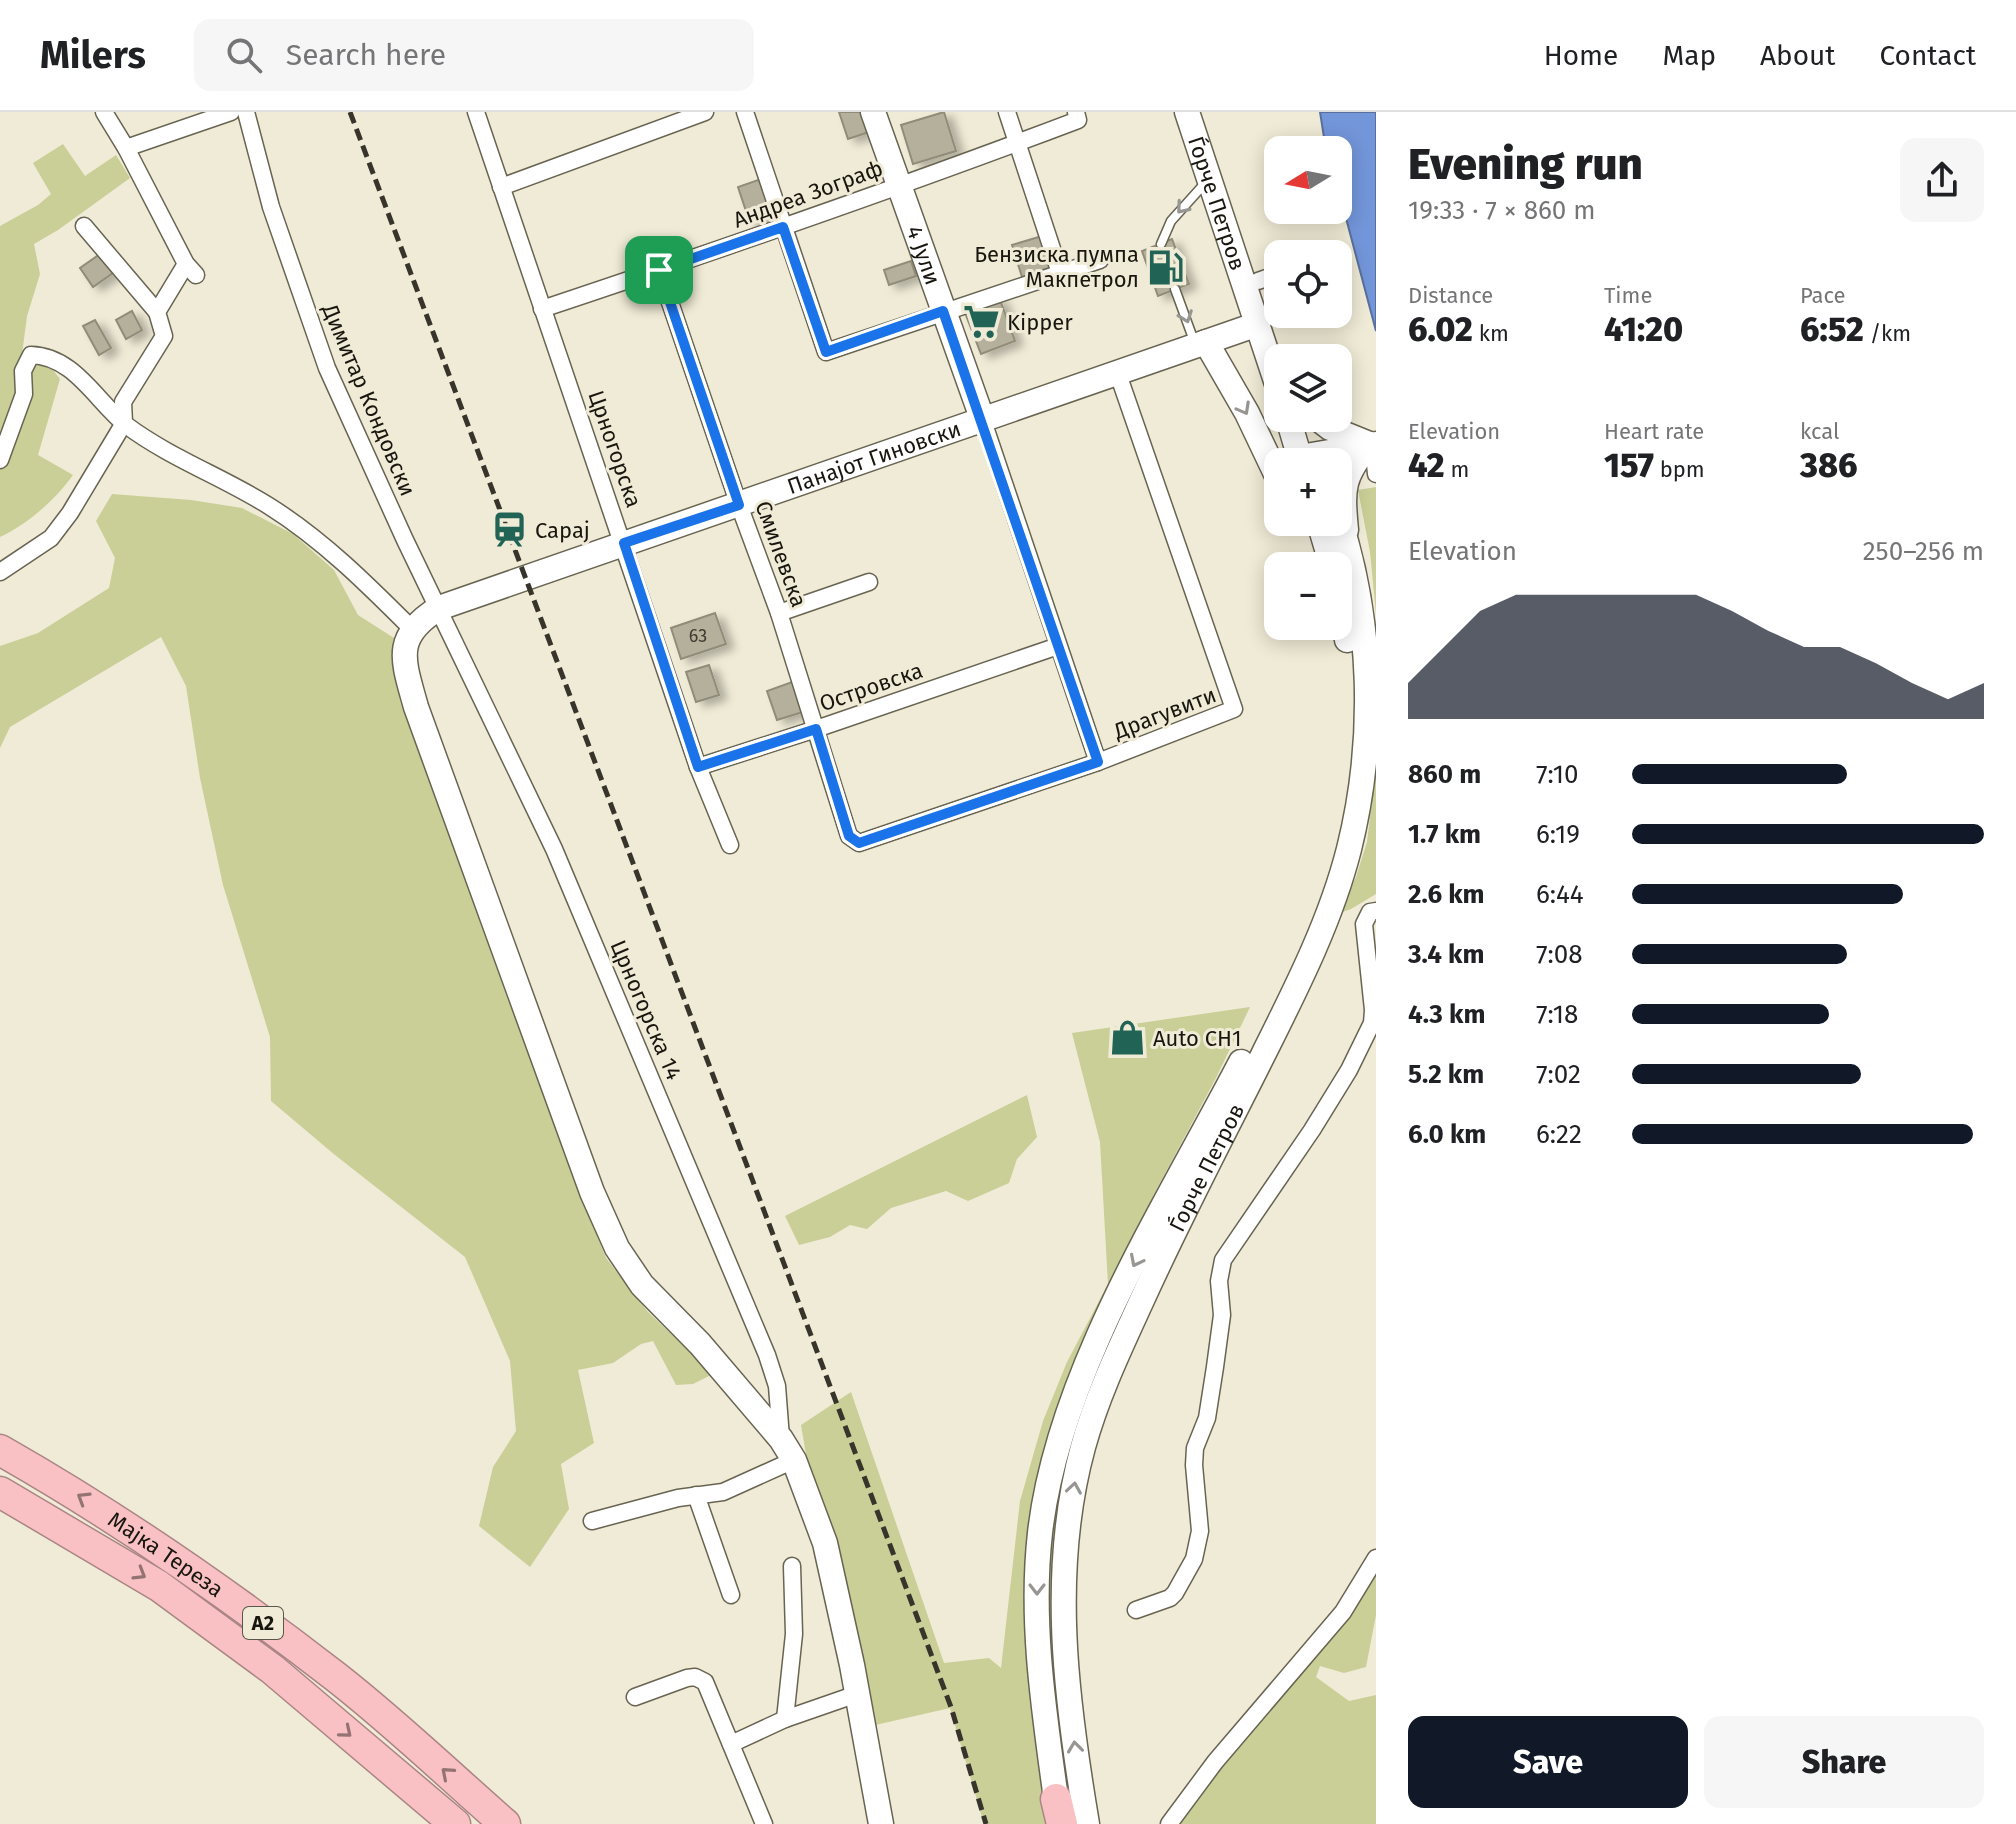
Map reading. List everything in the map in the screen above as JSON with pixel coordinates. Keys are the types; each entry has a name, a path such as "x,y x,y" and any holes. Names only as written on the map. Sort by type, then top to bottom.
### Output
{"highway":[{"name":"Мајка Тереза","path":"0,1450 84,1498 263,1622 339,1679 505,1824"},
{"name":"Мајка Тереза","path":"0,1492 159,1586 272,1669 455,1824"}],"main road":[{"name":"4 Јули","path":"873,112 982,418"},
{"name":"Ѓорче Петров","path":"1187,112 1264,319"},
{"name":"Ѓорче Петров","path":"1202,112 1264,267"},
{"name":"Панајот Гиновски","path":"412,629 439,608 1264,322"},
{"path":"1201,344 1247,413 1264,449"},
{"path":"1340,432 1373,444"},
{"path":"1352,449 1373,444"},
{"path":"1331,544 1348,471 1373,444"},
{"name":"Ѓорче Петров","path":"1087,1824 1073,1736 1064,1631 1064,1565 1075,1478 1093,1412 1107,1376 1156,1267 1315,948 1349,850 1364,763 1367,692 1357,588 1331,544"},
{"path":"412,629 405,646 407,672 416,707 592,1192 617,1248 642,1285 700,1344 787,1450 825,1543 881,1824"},
{"name":"Ѓорче Петров","path":"1059,1816 1040,1673 1036,1588 1040,1530 1054,1461 1083,1378 1122,1289 1287,973 1324,882 1338,833 1352,738 1352,685 1346,640"}],"street":[{"path":"104,112 191,270 157,312"},
{"path":"126,148 231,112"},
{"name":"Димитар Кондовски","path":"246,112 271,207 327,368 439,608"},
{"name":"Црногорска","path":"476,112 698,767 730,845"},
{"path":"501,187 705,112"},
{"path":"745,112 826,352 1100,260"},
{"path":"1007,112 1060,273"},
{"name":"Андреа Зограф","path":"542,309 1018,143 1078,120 1076,112"},
{"path":"0,572 51,538 70,513 124,423 123,402 164,336 157,312 84,226"},
{"name":"Смилевска","path":"659,270 779,613 849,836 859,843 866,840"},
{"path":"0,460 24,394 23,371 31,355 43,355 70,369 124,423 153,443 247,493 309,532 344,561 412,629"},
{"name":"Драгувити","path":"866,840 1098,762 1234,709 1118,374"},
{"name":"4 Јули","path":"982,418 1098,762"},
{"path":"1373,444 1376,474"},
{"path":"779,613 869,582"},
{"name":"Црногорска 14","path":"439,608 554,849 757,1328 777,1386 787,1450"},
{"name":"Островска","path":"698,767 1058,646"},
{"path":"1136,1610 1170,1598 1194,1559 1200,1531 1195,1448 1207,1418 1215,1367 1222,1315 1220,1268 1312,1130 1349,1070 1372,1023 1364,924 1370,912 1376,911"},
{"path":"592,1521 696,1495 723,1492 787,1450"},
{"path":"696,1495 731,1595"},
{"path":"1169,1824 1215,1762 1343,1612 1376,1558"},
{"path":"785,1719 794,1634 792,1566"},
{"path":"635,1697 687,1678 701,1679 709,1686 759,1822"},
{"path":"731,1744 785,1719 857,1694"}],"lane":[{"path":"1161,244 1171,221 1210,178"},
{"path":"1175,289 1201,344"}],"green space":[{"path":"63,144 85,176 116,155 130,178 34,244 40,274 27,316 17,393 33,363 49,367 60,379 38,455 73,475 40,510 0,537 0,226 38,205 51,194 33,163"},
{"path":"1376,487 1376,614 1370,552 1358,490"},
{"path":"112,494 191,500 242,508 293,534 334,570 358,615 394,638 394,664 400,700 449,823 489,943 514,1001 583,1201 606,1258 648,1312 713,1374 693,1384 676,1385 653,1341 641,1344 613,1363 578,1370 594,1443 561,1464 569,1509 530,1567 479,1526 493,1467 516,1431 510,1361 465,1257 271,1101 270,1037 223,885 200,778 186,686 161,637 10,727 0,748 0,646 38,633 109,588 115,558 96,521"},
{"path":"1376,768 1376,894 1337,914 1356,877 1367,842"},
{"path":"1250,1007 1153,1196 1156,1211 1088,1467 1078,1532 1076,1596 1079,1679 1099,1824 984,1824 950,1708 871,1726 810,1478 801,1425 851,1392 944,1663 989,1658 1001,1668 1020,1501 1043,1421 1067,1362 1108,1284 1100,1142 1072,1033"},
{"path":"1027,1095 1037,1137 1017,1159 1009,1183 968,1201 946,1191 891,1208 867,1229 850,1225 830,1237 799,1245 785,1216"},
{"path":"1376,1553 1376,1615 1366,1667 1344,1673 1320,1666 1316,1677 1349,1701 1376,1695 1376,1824 1163,1824 1331,1618"}],"water":[{"path":"1320,112 1376,112 1376,331 1348,224 1352,224 1352,136 1324,136"}],"building":[{"path":"839,112 863,112 869,132 848,139"},
{"path":"944,112 956,151 913,164 901,125"},
{"path":"761,179 772,215 750,223 738,187"},
{"path":"1042,236 1052,267 1022,277 1012,245"},
{"name":"Бензиска пумпа Макпетрол","path":"1172,239 1189,284 1158,296 1142,251"},
{"path":"100,254 113,273 93,287 80,268"},
{"path":"911,261 916,276 889,285 884,270"},
{"path":"999,297 1015,341 981,354 964,310"},
{"path":"132,311 142,330 126,339 116,320"},
{"path":"95,320 111,348 99,355 83,326"},
{"path":"715,613 726,644 681,659 671,628"},
{"path":"709,665 719,695 696,702 686,672"},
{"path":"795,681 806,711 777,720 767,691"}],"railway":[{"path":"350,112 951,1707 986,1824"}],"place":[{"name":"Бензиска пумпа Макпетрол","path":"1165,267"},
{"name":"Kipper","path":"981,322"},
{"name":"Сарај","path":"509,530"},
{"name":"Auto CH1","path":"1127,1038"}],"route":[{"path":"783,227 826,352 943,311 1098,762 859,843 849,836 816,729 698,767 624,543 739,505 659,270 783,227"}]}
